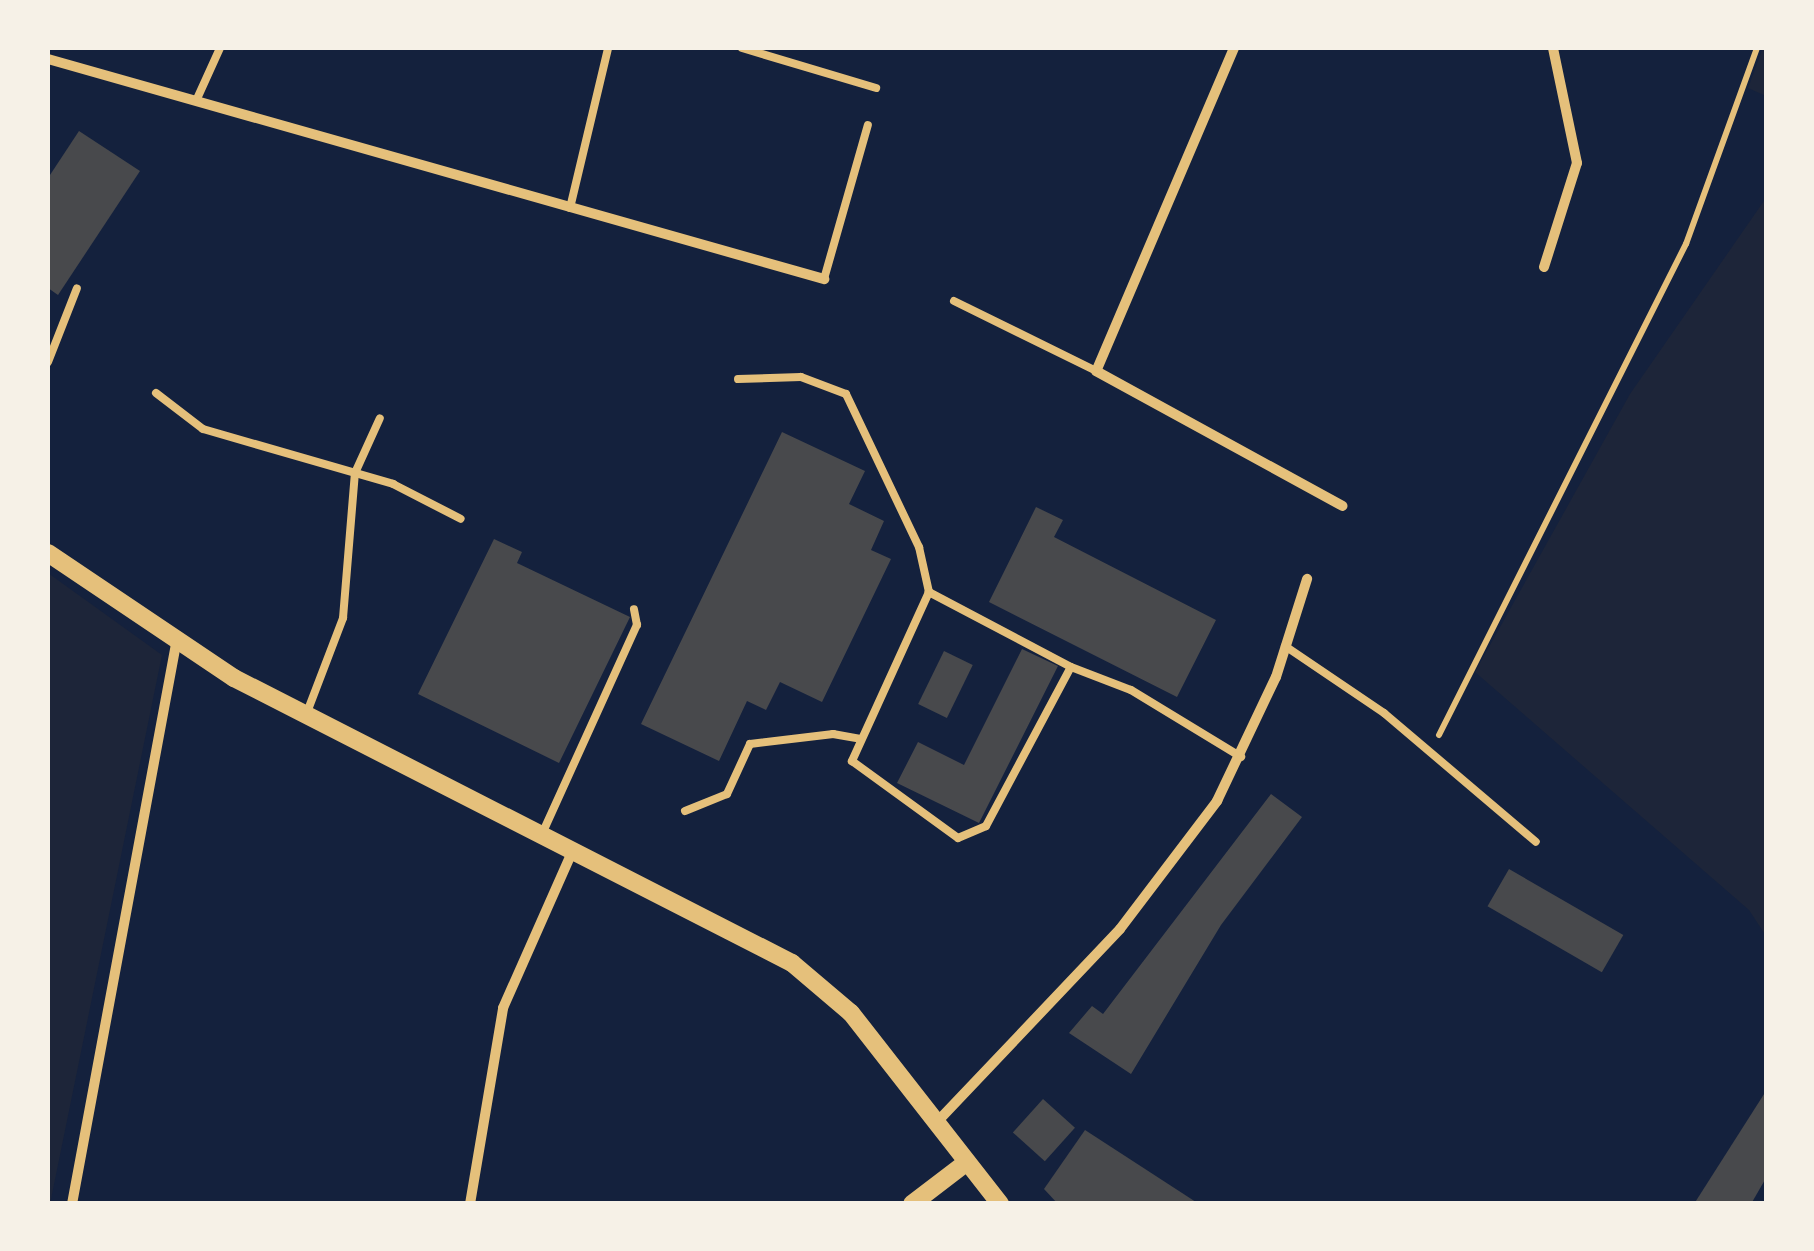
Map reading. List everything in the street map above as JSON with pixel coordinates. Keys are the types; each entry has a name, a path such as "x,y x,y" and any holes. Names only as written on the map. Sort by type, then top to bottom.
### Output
{"street":[{"path":"1234,48 1096,371 1343,506"},
{"path":"1544,266 1577,164 1554,48"},
{"path":"48,58 824,279"},
{"path":"48,553 176,644 306,715 750,936 815,979 866,1031 1000,1204"},
{"path":"938,1122 1151,893 1241,758 1308,579"},
{"path":"72,1204 176,644"},
{"path":"470,1204 504,1008 573,850"},
{"path":"912,1204 966,1162"}],"lane":[{"path":"196,101 220,48"},
{"path":"570,208 608,48"},
{"path":"742,48 876,88"},
{"path":"824,279 868,125"},
{"path":"48,362 49,350 77,288"},
{"path":"954,301 1096,371"},
{"path":"738,379 801,377 846,394 919,547 928,592 852,761 958,838 986,826 1072,667"},
{"path":"156,393 204,429 393,484 461,519"},
{"path":"306,715 343,618 354,473 380,418"},
{"path":"928,592 1072,667 1131,690 1241,758"},
{"path":"542,834 637,624 634,609"},
{"path":"1285,646 1430,752 1536,842"},
{"path":"686,811 727,794 750,744 833,734 862,739"}],"path":[{"path":"1430,752 1686,244 1757,48"}],"shaded area":[{"path":"1766,48 1766,96 1748,88"},
{"path":"1766,198 1766,936 1749,910 1475,672 1630,394"},
{"path":"48,573 162,655 50,1204 48,1203"}],"building":[{"path":"79,131 140,171 58,295 48,288 48,178"},
{"path":"782,432 865,471 849,504 884,521 871,550 891,559 822,702 780,682 766,710 747,701 719,761 641,724"},
{"path":"1036,507 1063,520 1054,537 1216,620 1177,697 989,602"},
{"path":"494,539 522,552 517,563 630,617 559,763 418,694"},
{"path":"1022,649 1058,666 979,823 897,783 918,742 964,765"},
{"path":"944,651 973,665 947,718 918,704"},
{"path":"1271,794 1302,817 1221,925 1131,1074 1069,1033 1092,1006 1103,1014"},
{"path":"1509,869 1623,935 1602,972 1488,906"},
{"path":"1766,1091 1766,1178 1751,1204 1694,1204"},
{"path":"1043,1099 1075,1128 1045,1161 1013,1132"},
{"path":"1085,1130 1199,1204 1058,1204 1044,1189"}]}
